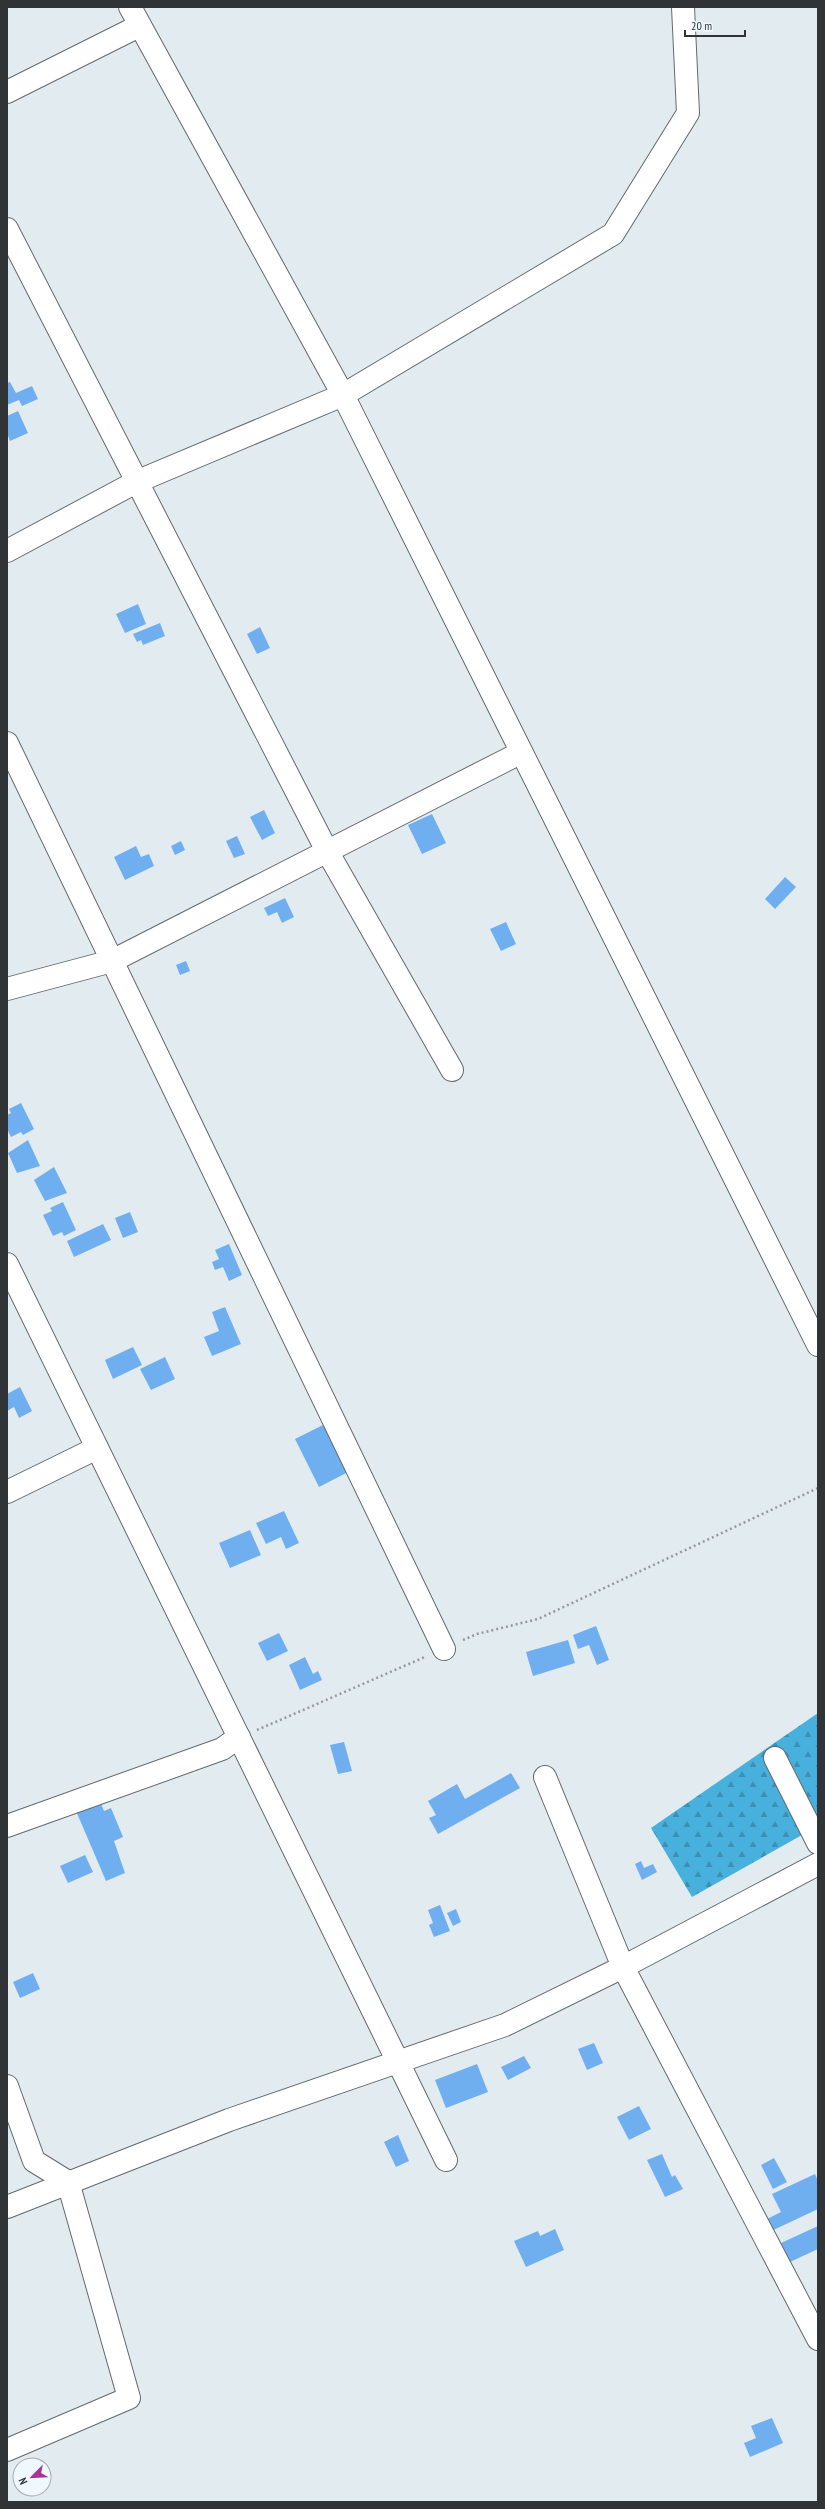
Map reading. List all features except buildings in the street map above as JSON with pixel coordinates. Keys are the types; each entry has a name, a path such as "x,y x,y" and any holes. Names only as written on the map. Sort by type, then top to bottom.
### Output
{"street":[{"path":"7,551 136,482 343,395 613,234 688,113 683,7"},
{"path":"7,92 135,17 343,395 520,753 818,1345"},
{"path":"7,229 327,851 452,1070"},
{"path":"7,743 444,1649"},
{"path":"7,990 112,961 520,753"},
{"path":"7,1264 446,2160"},
{"path":"7,1492 97,1448"},
{"path":"7,1826 222,1749 239,1737"},
{"path":"775,1758 818,1843"},
{"path":"545,1777 623,1967 815,2327"},
{"path":"7,2208 68,2182 229,2120 505,2025 623,1967 818,1864"},
{"path":"7,2086 34,2161 68,2182 130,2398 7,2450"}],"path":[{"path":"239,1737 477,1634 538,1619 818,1488"}],"green space":[{"path":"818,1713 818,1826 692,1897 651,1828"}]}
